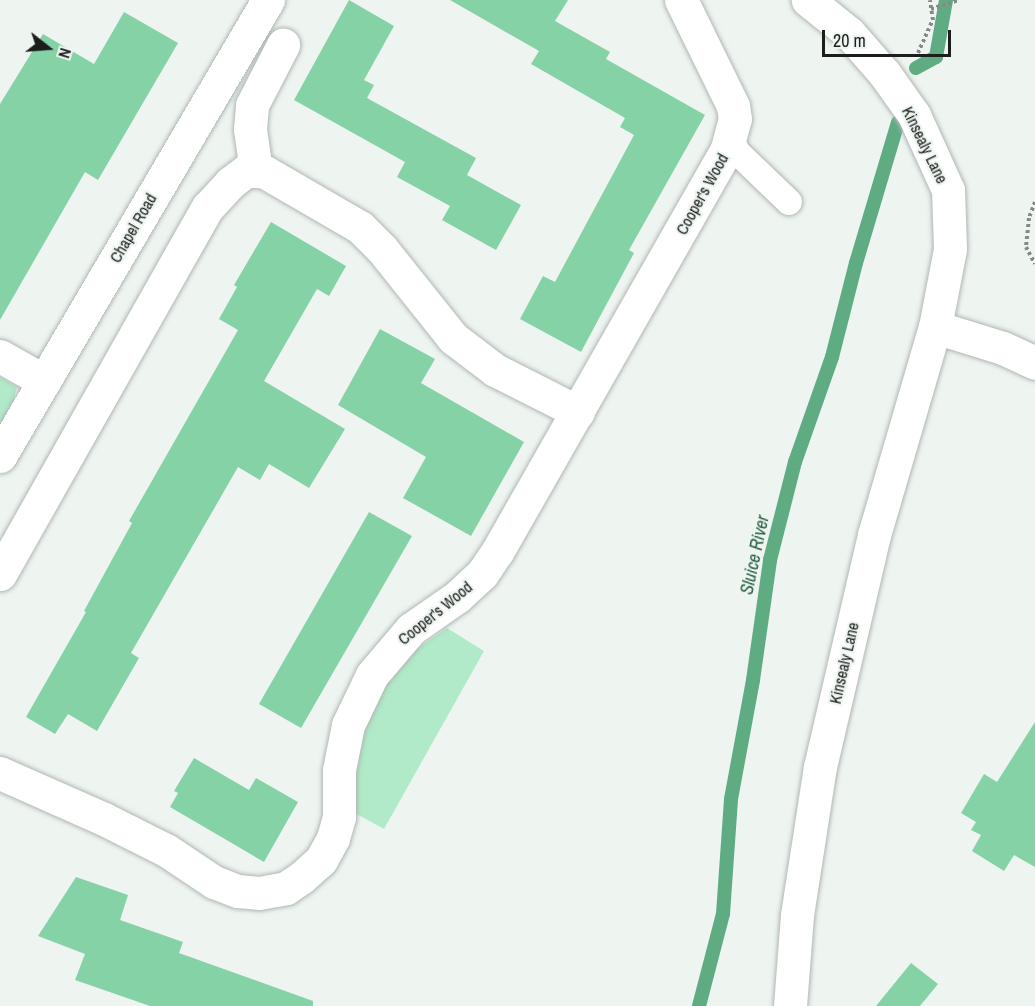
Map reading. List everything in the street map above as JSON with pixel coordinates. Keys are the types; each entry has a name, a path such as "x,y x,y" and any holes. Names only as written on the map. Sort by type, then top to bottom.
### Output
{"street":[{"name":"Chapel Road","path":"0,456 268,0"},
{"name":"Cooper's Wood","path":"0,772 166,850 214,882 238,891 260,893 286,888 302,879 321,860 333,838 339,818 339,770 348,725 372,675 411,629 457,597 482,574 519,517 731,140 735,119 733,106 681,0"},
{"name":"Kinsealy Lane","path":"790,1006 797,915 819,767 874,535 935,327 950,249 948,190 914,115 889,80 849,33 808,0"},
{"path":"256,171 250,129 252,105 283,45"},
{"path":"0,574 208,207 230,183 248,170 265,172 360,227 382,249 453,338 495,370 578,412"},
{"path":"935,327 1003,348 1035,363"},
{"path":"0,356 44,381"}],"lane":[{"path":"731,140 737,152 789,202"}],"path":[{"path":"889,80 919,52 933,20 930,0"},
{"path":"933,9 958,0"},
{"path":"1035,202 1029,218 1026,247 1035,264"}],"green space":[{"path":"0,377 17,387 8,421 0,434"},
{"path":"447,628 484,651 384,829 351,811 354,751 383,683 412,652"}],"building":[{"path":"349,0 394,26 364,80 374,85 367,98 476,158 467,175 521,205 496,250 442,220 450,206 397,177 405,162 294,100"},
{"path":"450,0 568,0 555,21 610,52 606,59 705,115 629,250 634,253 581,352 520,319 543,276 555,282 634,135 620,127 625,118 531,64 539,51"},
{"path":"124,12 178,43 98,180 85,172 0,320 0,104 43,34 94,64"},
{"path":"271,222 346,266 329,296 317,289 264,381 345,429 309,488 269,464 260,480 238,467 131,653 139,658 97,731 68,714 55,734 26,717 86,612 84,611 132,523 129,521 238,330 219,319 237,287 234,285"},
{"path":"380,329 435,359 421,383 524,442 471,536 403,498 426,457 338,405"},
{"path":"369,512 412,536 301,728 259,704"},
{"path":"1035,722 1035,867 1014,855 1004,871 972,851 981,835 971,830 976,822 961,813 984,774 997,782"},
{"path":"194,758 249,790 256,778 298,802 264,862 170,807 178,793 174,791"},
{"path":"76,877 128,895 120,920 183,942 179,953 313,1001 313,1006 150,1006 75,980 85,954 38,936"},
{"path":"911,963 938,984 920,1006 876,1006"}],"waterway":[{"name":"Sluice River","path":"916,68 936,57 946,0"},
{"name":"Sluice River","path":"699,1006 723,914 731,799 753,680 770,560 795,462 832,357 856,263 898,122"}]}
